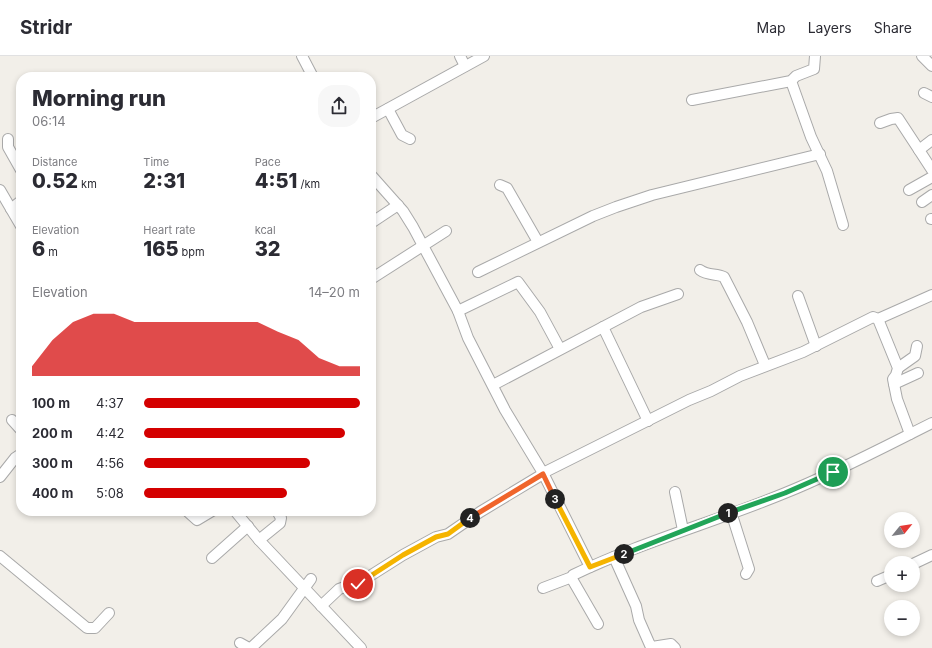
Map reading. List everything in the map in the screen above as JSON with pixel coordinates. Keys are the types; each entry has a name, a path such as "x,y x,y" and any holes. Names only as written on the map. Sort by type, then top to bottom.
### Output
{"street":[{"path":"302,56 310,72"},
{"path":"376,115 462,61 484,56"},
{"path":"692,100 791,81 796,76 814,69 815,56"},
{"path":"922,56 932,66"},
{"path":"791,81 801,110 827,171 844,226"},
{"path":"388,109 402,135 410,140"},
{"path":"880,123 898,118 932,170"},
{"path":"8,139 8,147 16,161"},
{"path":"919,150 932,140"},
{"path":"478,272 593,216 652,195 820,154"},
{"path":"909,190 932,177"},
{"path":"376,181 398,205 427,242 463,308 468,338 496,383 546,471 590,567"},
{"path":"500,186 507,188 538,242"},
{"path":"0,192 16,218"},
{"path":"922,202 932,195"},
{"path":"11,209 16,205"},
{"path":"376,220 398,205"},
{"path":"376,276 446,231"},
{"path":"700,270 705,274 720,275 724,277 744,316 765,365"},
{"path":"463,308 496,294 516,282 520,283 540,312 560,349"},
{"path":"496,383 641,307 678,294"},
{"path":"321,606 339,589 362,581 409,551 436,537 448,534 480,512 546,471 740,376 765,365 772,365 816,346 873,317 878,319 932,295"},
{"path":"798,296 816,346"},
{"path":"878,319 898,368"},
{"path":"603,327 648,421"},
{"path":"910,434 893,379 898,368 915,356 917,346"},
{"path":"894,384 918,373"},
{"path":"12,420 16,424"},
{"path":"543,588 572,577 590,567 614,557 785,493 833,472 932,423"},
{"path":"0,478 16,457"},
{"path":"676,492 683,530"},
{"path":"731,512 749,569 746,574"},
{"path":"193,516 197,520 204,516"},
{"path":"238,516 244,529 259,540 300,593 321,606 361,648"},
{"path":"259,540 281,521 279,516"},
{"path":"212,558 244,529"},
{"path":"920,561 932,555"},
{"path":"0,556 87,628 95,628 108,613"},
{"path":"614,557 636,606 638,620 650,645 652,647 671,644 675,648"},
{"path":"572,577 598,624"},
{"path":"877,581 884,578"},
{"path":"247,646 282,619 311,579"}],"route":[{"path":"358,584 429,540 448,534 480,512 543,474 590,567 659,539 785,493 833,472"}]}
